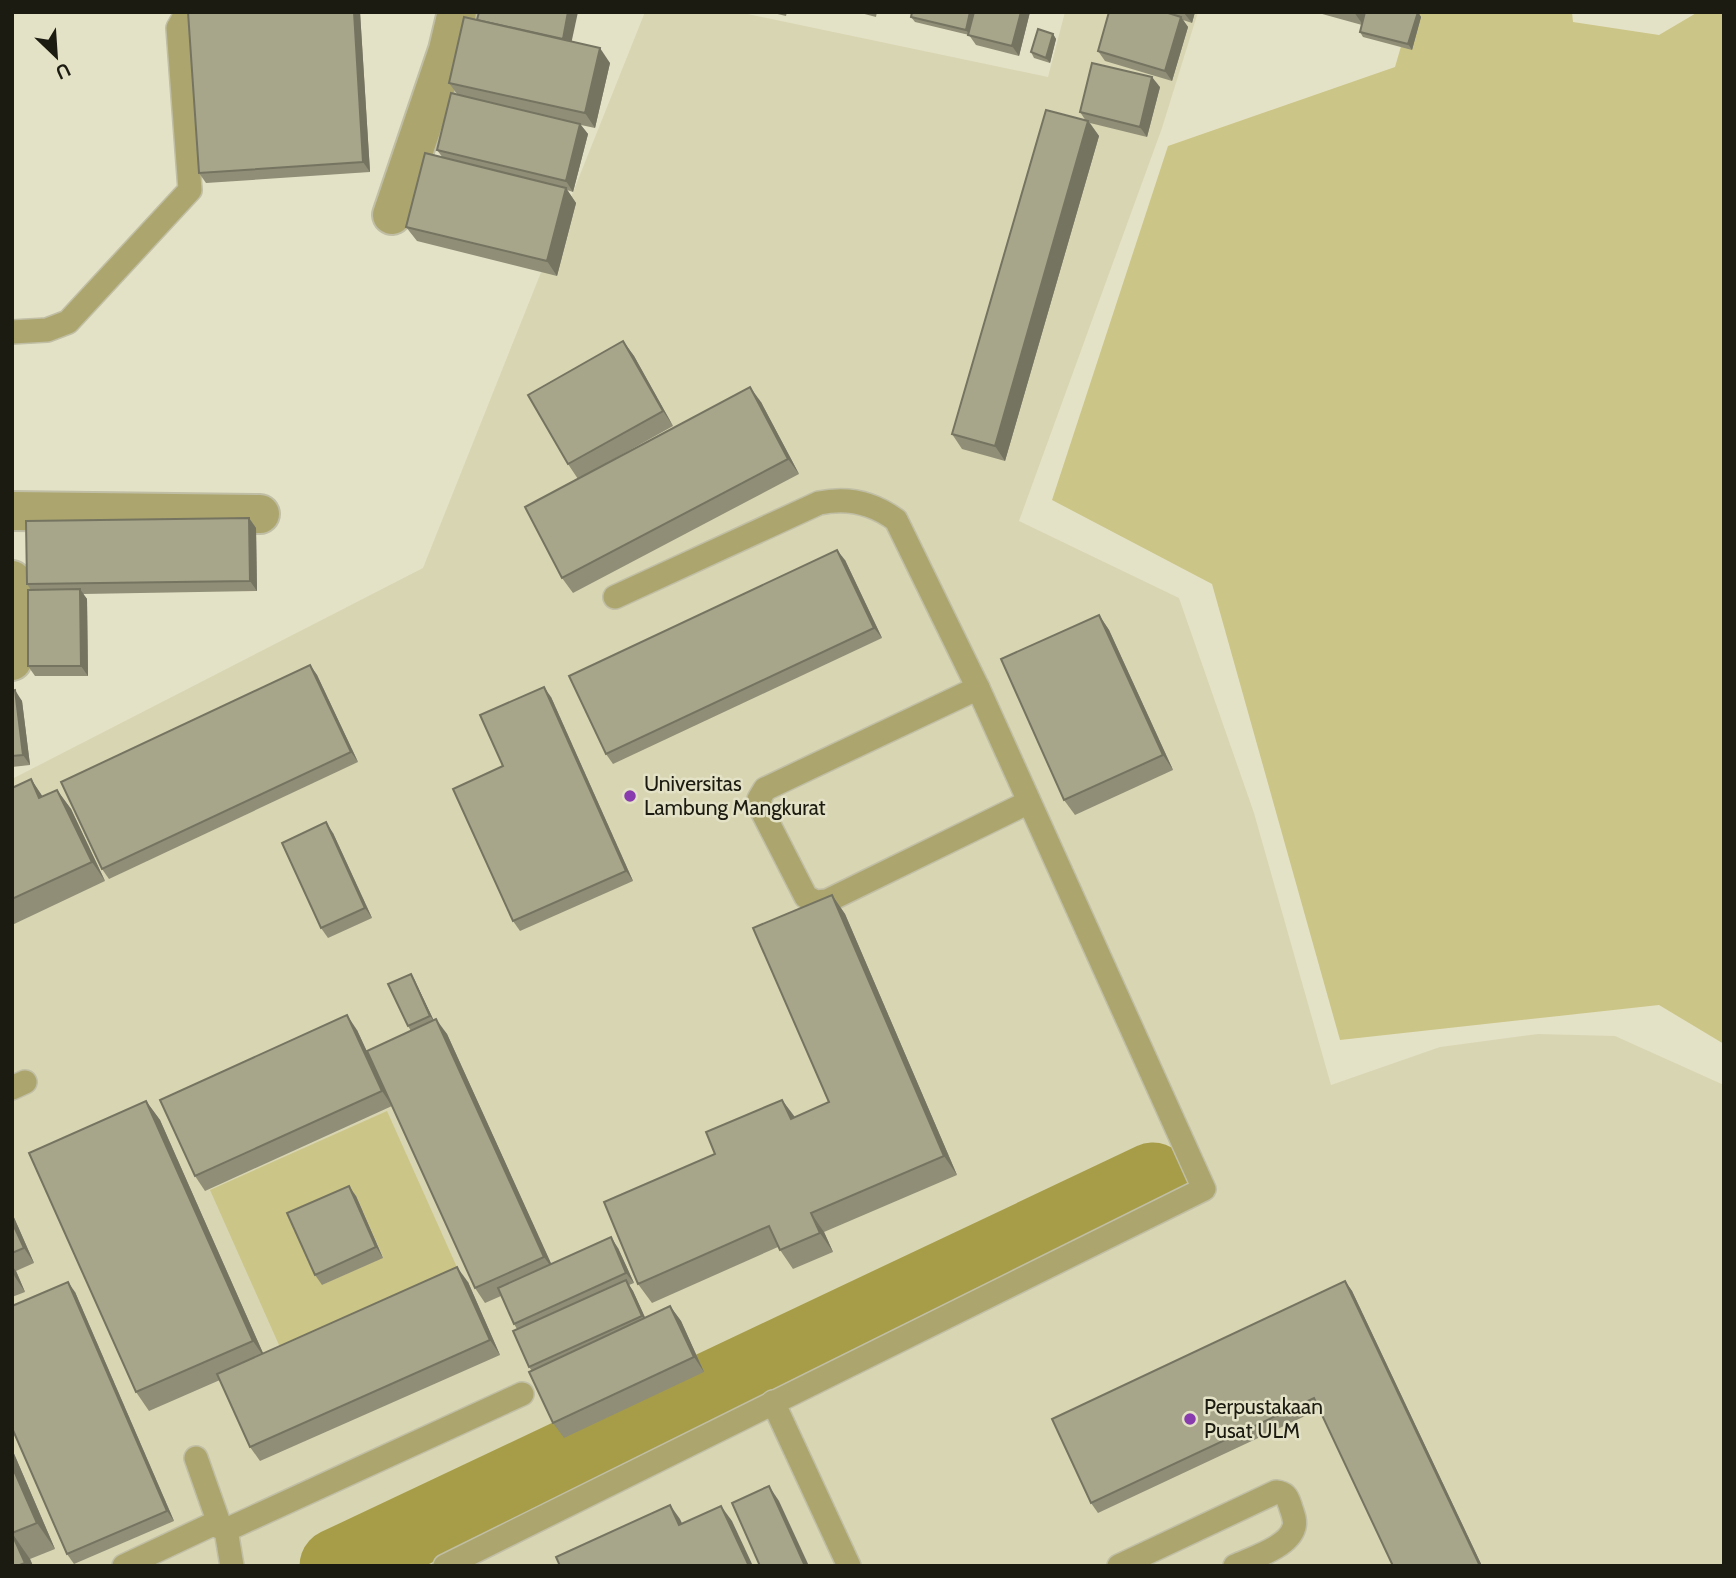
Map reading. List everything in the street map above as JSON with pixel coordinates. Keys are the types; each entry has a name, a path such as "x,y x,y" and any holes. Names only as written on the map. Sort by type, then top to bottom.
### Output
{"street":[{"path":"392,215 448,50 457,12"},
{"path":"12,511 260,514"},
{"path":"12,580 15,648 12,661"}],"lane":[{"path":"12,332 47,330 68,322 190,190 178,28 187,12"},
{"path":"446,1566 1203,1189 978,688 896,520 873,506 857,501 836,499 819,503 615,597"},
{"path":"978,688 765,789 759,799 761,809 806,897 816,902 827,901 1029,802"},
{"path":"124,1566 213,1524 223,1528 522,1394"},
{"path":"773,1402 849,1566"},
{"path":"196,1458 223,1528 225,1563"},
{"path":"1119,1566 1276,1492 1282,1492 1287,1496 1294,1528 1277,1547 1235,1566"}],"shaded area":[{"name":"Universitas Lambung Mangkurat","path":"645,12 738,12 1048,77 1065,12 1198,12 1162,128 1019,521 1179,598 1254,813 1331,1085 1440,1047 1538,1034 1615,1036 1724,1085 1724,1566 12,1566 12,779 423,568"},
{"path":"1411,12 1572,12 1573,22 1659,35 1698,12 1724,12 1724,1044 1659,1005 1340,1040 1212,584 1052,500 1168,146 1395,67"},
{"path":"387,1111 460,1274 283,1354 210,1190","holes":["356,1196 383,1257 322,1285"]}],"building":[{"path":"188,12 354,12 363,162 199,173"},
{"path":"479,12 568,12 563,39 477,20"},
{"path":"912,12 970,12 966,30 911,17"},
{"path":"974,12 1021,12 1012,46 968,35"},
{"path":"1109,12 1165,12 1181,17 1165,71 1098,51"},
{"path":"1365,12 1418,12 1408,44 1360,32"},
{"path":"464,17 600,48 585,113 449,83"},
{"path":"1038,29 1053,34 1046,58 1031,52"},
{"path":"1092,63 1152,77 1140,127 1080,112"},
{"path":"451,93 580,124 566,181 437,150"},
{"path":"1046,110 1088,121 995,446 952,434"},
{"path":"425,153 566,188 547,261 406,227"},
{"path":"623,341 663,411 568,464 528,395"},
{"path":"750,387 788,459 562,578 525,507"},
{"path":"249,518 250,581 27,584 26,521"},
{"path":"837,550 874,628 606,754 569,676"},
{"path":"80,589 81,666 28,666 28,590"},
{"path":"1099,615 1163,755 1064,800 1001,659"},
{"path":"310,665 351,752 102,869 61,782"},
{"path":"544,687 626,871 513,921 453,789 503,766 480,715"},
{"path":"15,690 23,755 12,756 12,691"},
{"path":"31,779 39,798 57,790 92,862 12,899 12,788"},
{"path":"326,822 365,908 321,928 282,843"},
{"path":"832,895 944,1156 811,1213 820,1233 780,1250 769,1226 638,1284 604,1202 715,1154 706,1132 782,1100 791,1119 829,1102 753,928"},
{"path":"411,974 430,1016 408,1026 388,984"},
{"path":"347,1015 382,1091 195,1176 160,1100"},
{"path":"436,1019 544,1257 475,1288 367,1051"},
{"path":"146,1101 253,1341 136,1392 29,1153"},
{"path":"349,1186 376,1247 315,1275 287,1213"},
{"path":"12,1222 24,1248 12,1253"},
{"path":"611,1237 626,1273 514,1324 498,1288"},
{"path":"457,1267 490,1340 250,1447 217,1374"},
{"path":"626,1280 642,1316 529,1367 513,1331"},
{"name":"Perpustakaan Pusat ULM","path":"1345,1281 1480,1566 1393,1566 1314,1398 1091,1503 1052,1419"},
{"path":"68,1282 167,1511 67,1554 12,1428 12,1306"},
{"path":"670,1306 694,1357 553,1423 529,1372"},
{"path":"12,1466 37,1523 12,1533"},
{"path":"769,1486 805,1566 760,1566 732,1503"},
{"path":"670,1505 679,1525 721,1506 749,1566 560,1566 556,1557"},
{"path":"12,1534 25,1563 17,1566 12,1566"}],"waterway":[{"path":"337,1566 1153,1180"}],"place":[{"name":"Universitas Lambung Mangkurat","path":"630,796"},
{"name":"Perpustakaan Pusat ULM","path":"1190,1419"}]}
